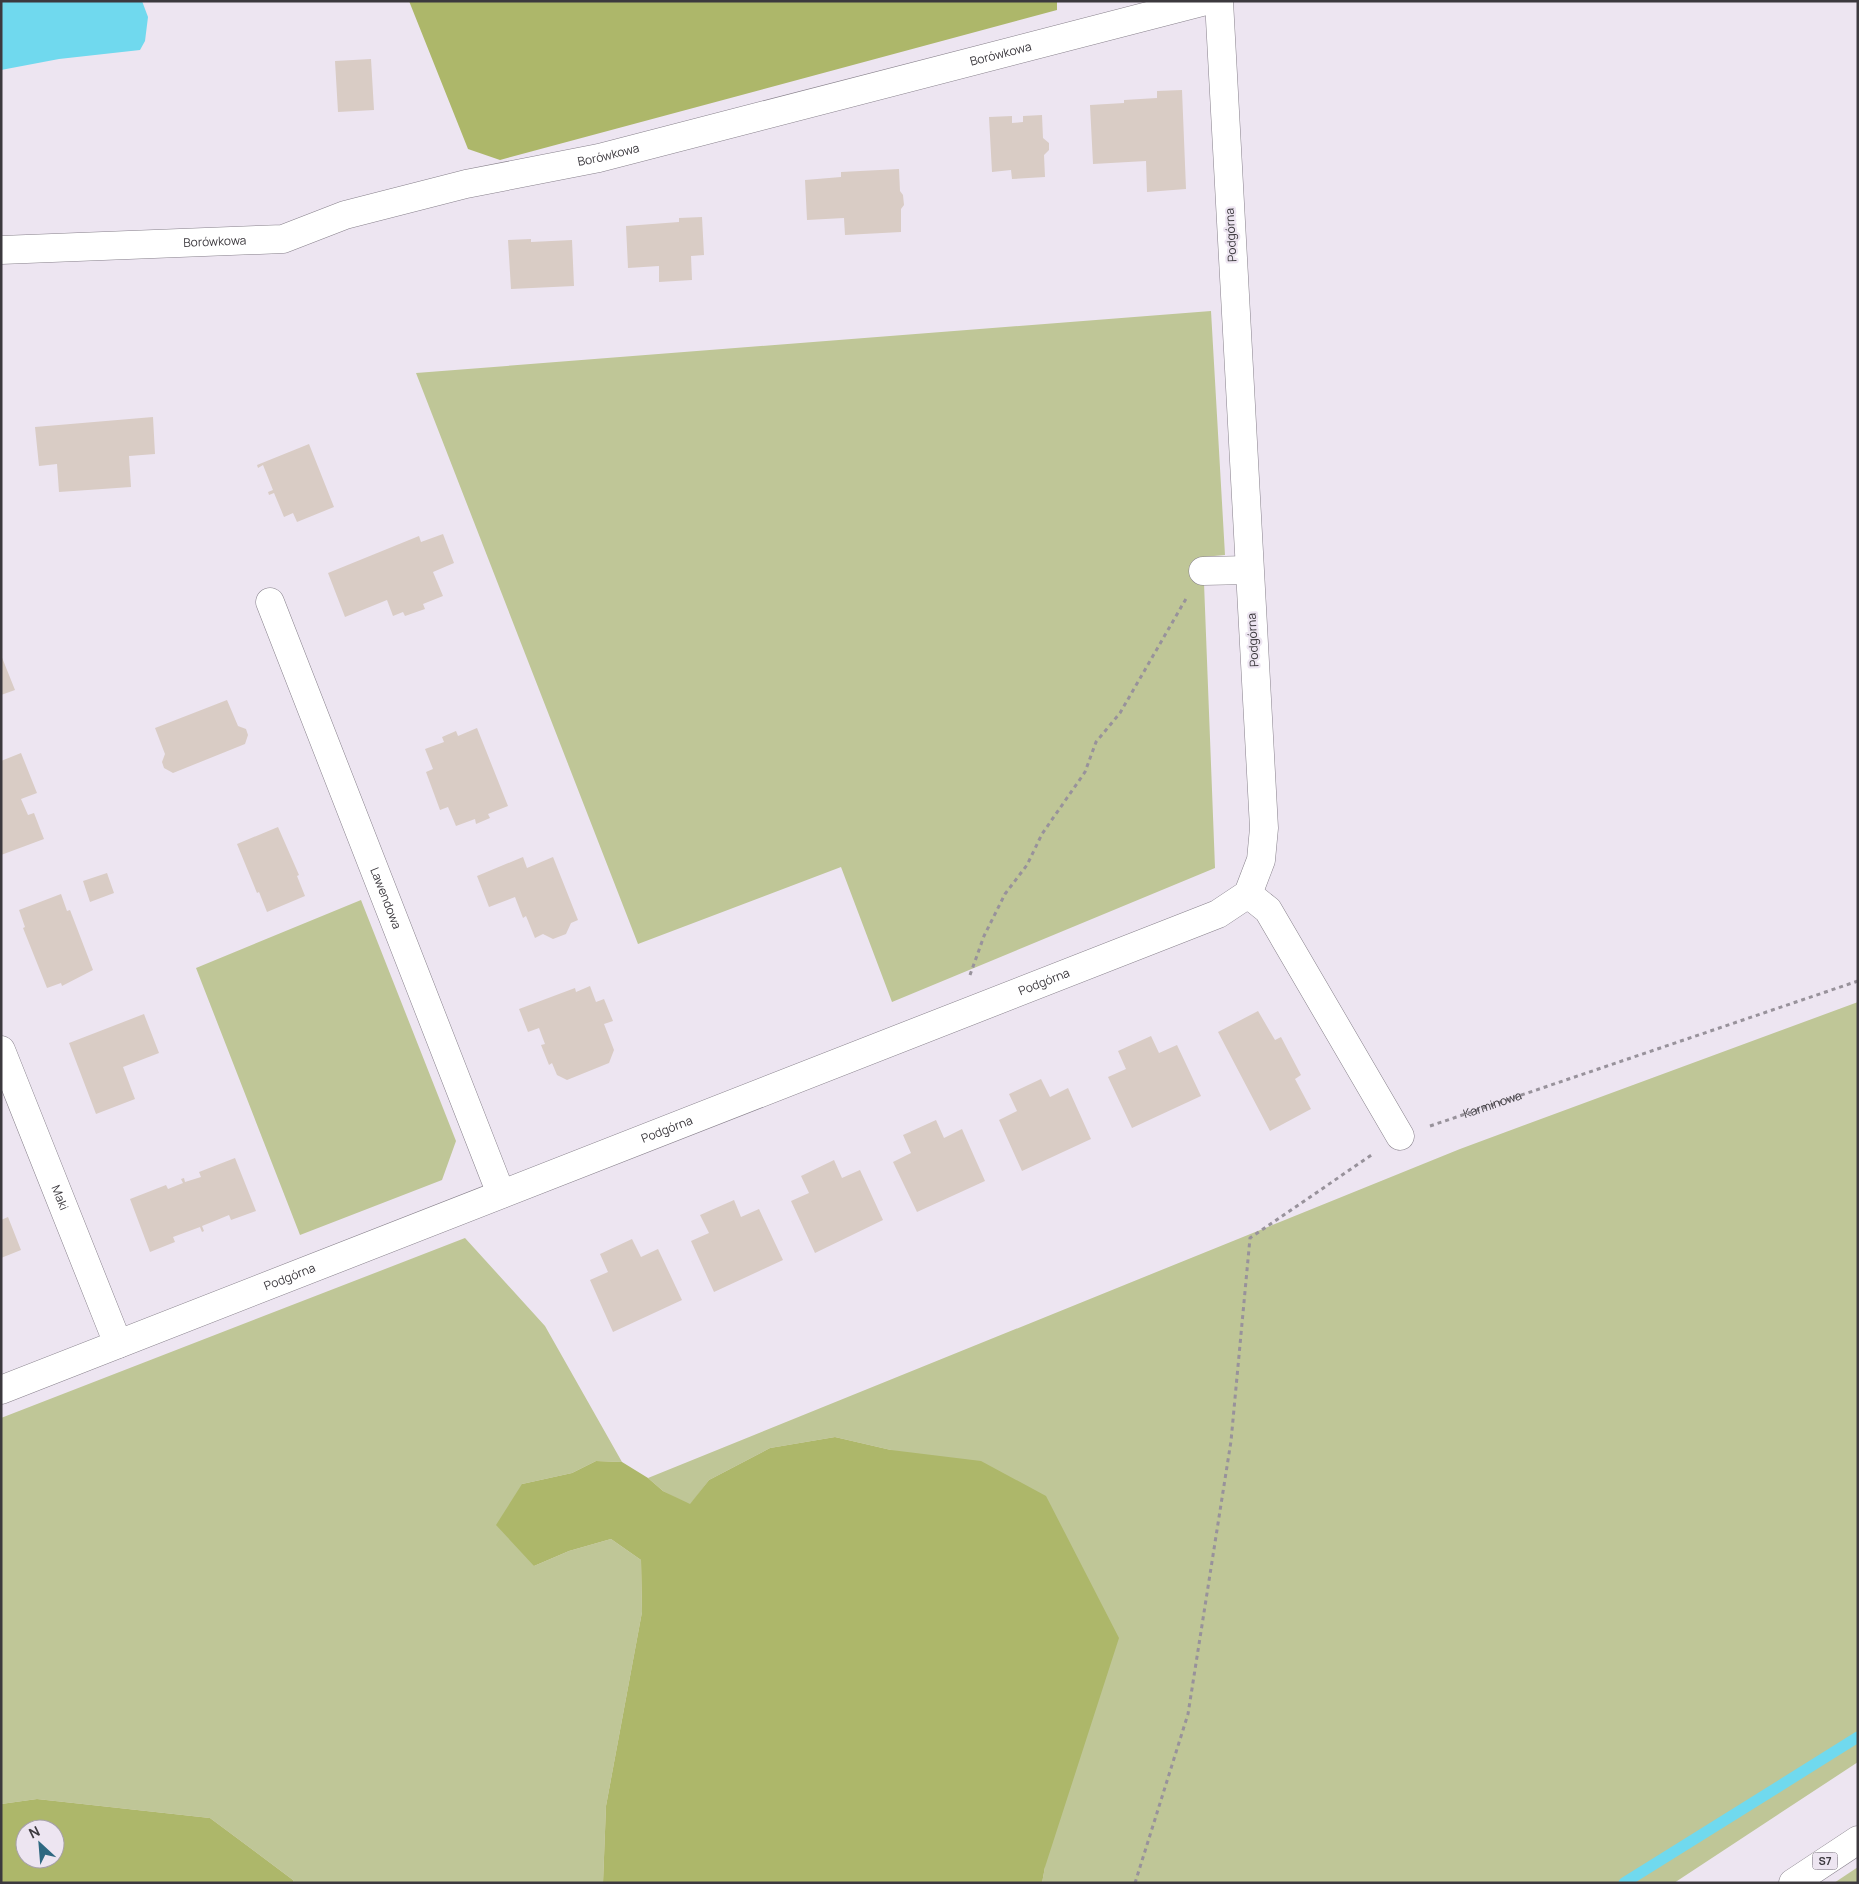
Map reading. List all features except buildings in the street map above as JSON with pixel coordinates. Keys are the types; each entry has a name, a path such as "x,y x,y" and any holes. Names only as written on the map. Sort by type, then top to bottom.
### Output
{"main road":[{"name":"Borówkowa","path":"1,250 283,239 345,215 457,186 599,158 1206,1"},
{"name":"Podgórna","path":"1,1390 1218,914 1248,894 1261,860 1264,828 1219,1"},
{"path":"1203,571 1250,570"},
{"name":"Lawendowa","path":"270,602 501,1194"},
{"path":"1248,894 1268,910 1400,1136"},
{"name":"Maki","path":"1,1050 118,1344"},
{"name":"S7","path":"1792,1883 1858,1840"}],"path":[{"path":"954,1016 984,936 1004,894 1027,865 1042,834 1085,772 1096,742 1120,713 1203,571"},
{"name":"Karminowa","path":"1136,1883 1188,1714 1231,1441 1250,1238 1400,1136 1858,981"}],"green space":[{"path":"409,1 1057,1 1057,10 500,160 468,149"},
{"path":"1211,311 1225,555 1203,557 1215,868 892,1002 841,867 638,944 416,373"},
{"path":"361,900 456,1141 442,1180 300,1235 196,968"},
{"path":"1858,1002 1858,1762 1674,1883 1042,1883 1045,1867 891,1450 835,1437 770,1448 709,1480 690,1505 663,1491 648,1478 1460,1149"},
{"path":"465,1238 545,1326 622,1462 596,1461 572,1473 522,1484 534,1566 569,1551 611,1539 641,1560 642,1612 606,1806 603,1883 294,1883 293,1880 210,1818 37,1799 1,1804 1,1418"},
{"path":"835,1437 891,1450 981,1461 1046,1496 1119,1638 1045,1867 1042,1883 603,1883 606,1806 642,1612 641,1560 611,1539 569,1551 534,1566 496,1525 522,1484 572,1473 596,1461 622,1462 648,1478 663,1491 690,1504 709,1480 770,1448"},
{"path":"37,1799 210,1818 293,1880 294,1883 1,1883 1,1804"},
{"path":"1858,1867 1858,1883 1834,1883"}],"water":[{"path":"1,1 142,1 148,17 145,41 140,50 59,59 1,70"}],"waterway":[{"path":"1624,1883 1858,1737"}]}
